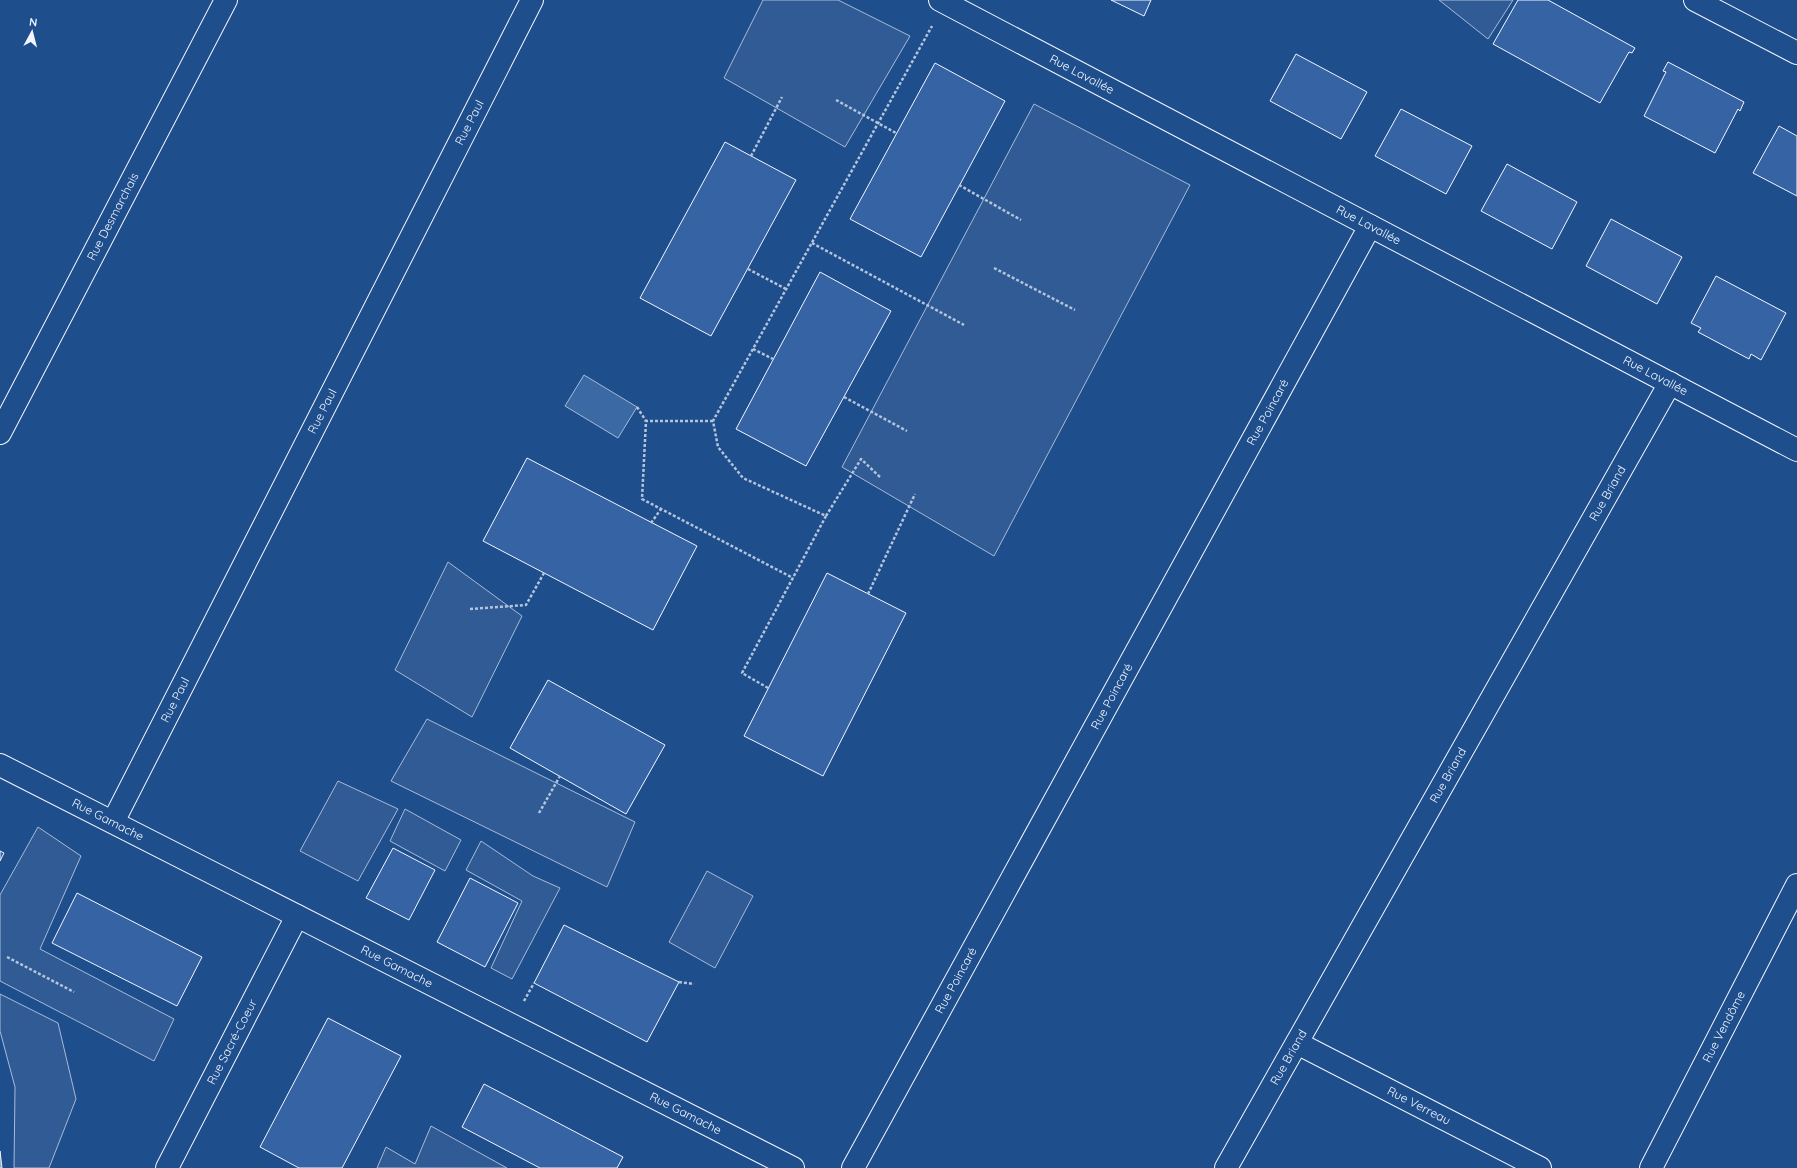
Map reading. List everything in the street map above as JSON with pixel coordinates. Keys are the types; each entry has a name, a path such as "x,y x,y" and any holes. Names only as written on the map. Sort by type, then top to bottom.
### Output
{"street":[{"name":"Rue Desmarchais","path":"0,433 226,0"},
{"name":"Rue Paul","path":"113,822 532,0"},
{"path":"1695,0 1797,53"},
{"name":"Rue Lavallée","path":"942,1 1797,450"},
{"name":"Rue Poincaré","path":"853,1168 1370,226"},
{"name":"Rue Briand","path":"1226,1168 1670,383"},
{"name":"Rue Gamache","path":"0,765 793,1168"},
{"name":"Rue Vendôme","path":"1651,1168 1797,885"},
{"name":"Rue Sacré-Coeur","path":"167,1168 297,916"},
{"name":"Rue Verreau","path":"1297,1043 1540,1168"}],"path":[{"path":"826,516 743,478 718,447 713,421 878,123 942,1"},
{"path":"751,156 782,97"},
{"path":"836,100 896,133"},
{"path":"959,186 1021,220"},
{"path":"812,243 964,324"},
{"path":"994,268 1075,310"},
{"path":"748,269 786,289"},
{"path":"753,349 773,359"},
{"path":"844,397 907,431"},
{"path":"637,407 646,421 642,499 793,578"},
{"path":"646,421 713,421"},
{"path":"768,688 742,673 826,516 861,459 882,478"},
{"path":"868,594 915,494"},
{"path":"651,523 661,509"},
{"path":"470,609 526,605 544,573"},
{"path":"539,813 560,776"},
{"path":"7,957 74,992"},
{"path":"679,982 694,984"}],"shaded area":[{"path":"763,0 838,0 910,36 845,147 724,78"},
{"path":"1439,0 1513,0 1488,39"},
{"path":"1034,104 1190,185 994,556 842,467"},
{"path":"584,375 637,407 618,438 565,406"},
{"path":"448,562 522,616 472,717 395,670"},
{"path":"427,719 635,822 607,887 391,781"},
{"path":"338,781 398,809 358,881 300,851"},
{"path":"405,809 461,840 445,871 390,841"},
{"path":"38,827 81,856 40,949 174,1019 154,1061 0,981 0,895"},
{"path":"481,841 533,876 560,888 512,979 491,968 522,901 466,870"},
{"path":"707,871 753,896 715,968 669,942"},
{"path":"0,994 58,1023 76,1099 49,1168 14,1168 15,1087 0,1031"},
{"path":"431,1126 507,1168 377,1168 386,1147 415,1164"}],"building":[{"path":"1111,0 1151,0 1144,16"},
{"path":"1518,0 1548,0 1635,48 1632,53 1629,52 1600,103 1493,44"},
{"path":"1296,54 1367,92 1341,139 1270,101"},
{"path":"1668,62 1744,102 1740,111 1738,109 1715,153 1644,116 1666,72 1663,71"},
{"path":"935,63 1005,101 921,257 850,219"},
{"path":"1401,109 1472,146 1446,194 1375,156"},
{"path":"1779,126 1797,136 1797,196 1753,173"},
{"path":"725,142 796,180 711,336 640,298"},
{"path":"1507,164 1577,202 1552,249 1481,211"},
{"path":"1611,219 1682,257 1657,304 1586,266"},
{"path":"820,272 891,311 806,466 736,429"},
{"path":"1716,276 1786,313 1761,360 1751,354 1749,359 1698,332 1701,328 1691,323"},
{"path":"527,458 697,546 653,630 483,541"},
{"path":"827,573 906,613 823,776 744,736"},
{"path":"548,680 665,745 626,814 510,748"},
{"path":"393,848 435,870 409,920 366,898"},
{"path":"0,851 4,853 0,861"},
{"path":"470,878 518,903 485,967 437,942"},
{"path":"77,893 202,957 177,1006 52,943"},
{"path":"564,925 679,982 647,1042 534,983"},
{"path":"328,1018 401,1056 342,1168 299,1168 260,1147"},
{"path":"484,1084 623,1157 617,1168 540,1168 462,1127"},
{"path":"0,1151 2,1168 0,1168"}]}
